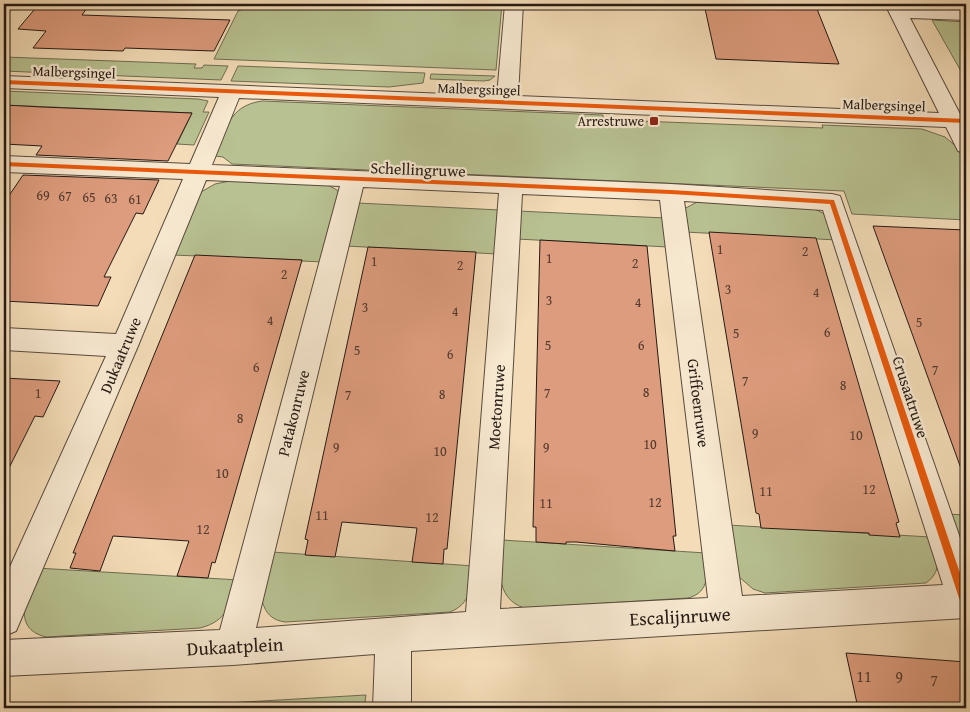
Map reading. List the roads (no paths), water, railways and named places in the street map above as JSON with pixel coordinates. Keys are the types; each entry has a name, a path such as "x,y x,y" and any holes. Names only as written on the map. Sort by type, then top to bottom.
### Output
{"street":[{"path":"507,103 514,4"},
{"path":"896,8 966,14"},
{"path":"896,8 960,120 966,146"},
{"name":"Malbergsingel","path":"4,82 960,120"},
{"name":"Dukaatruwe","path":"4,619 124,346 232,91"},
{"name":"Schellingruwe","path":"4,164 671,192 832,202"},
{"name":"Patakonruwe","path":"233,647 353,180"},
{"name":"Moetonruwe","path":"482,628 511,186"},
{"name":"Griffoenruwe","path":"671,192 726,613"},
{"name":"Crusaatruwe","path":"832,202 966,601"},
{"path":"4,339 124,346"},
{"name":"Escalijnruwe","path":"394,636 482,628 726,613 966,601"},
{"path":"392,708 394,636"},
{"name":"Dukaatplein","path":"4,658 233,647 394,636"}],"place":[{"name":"Arrestruwe","path":"654,121"}]}
